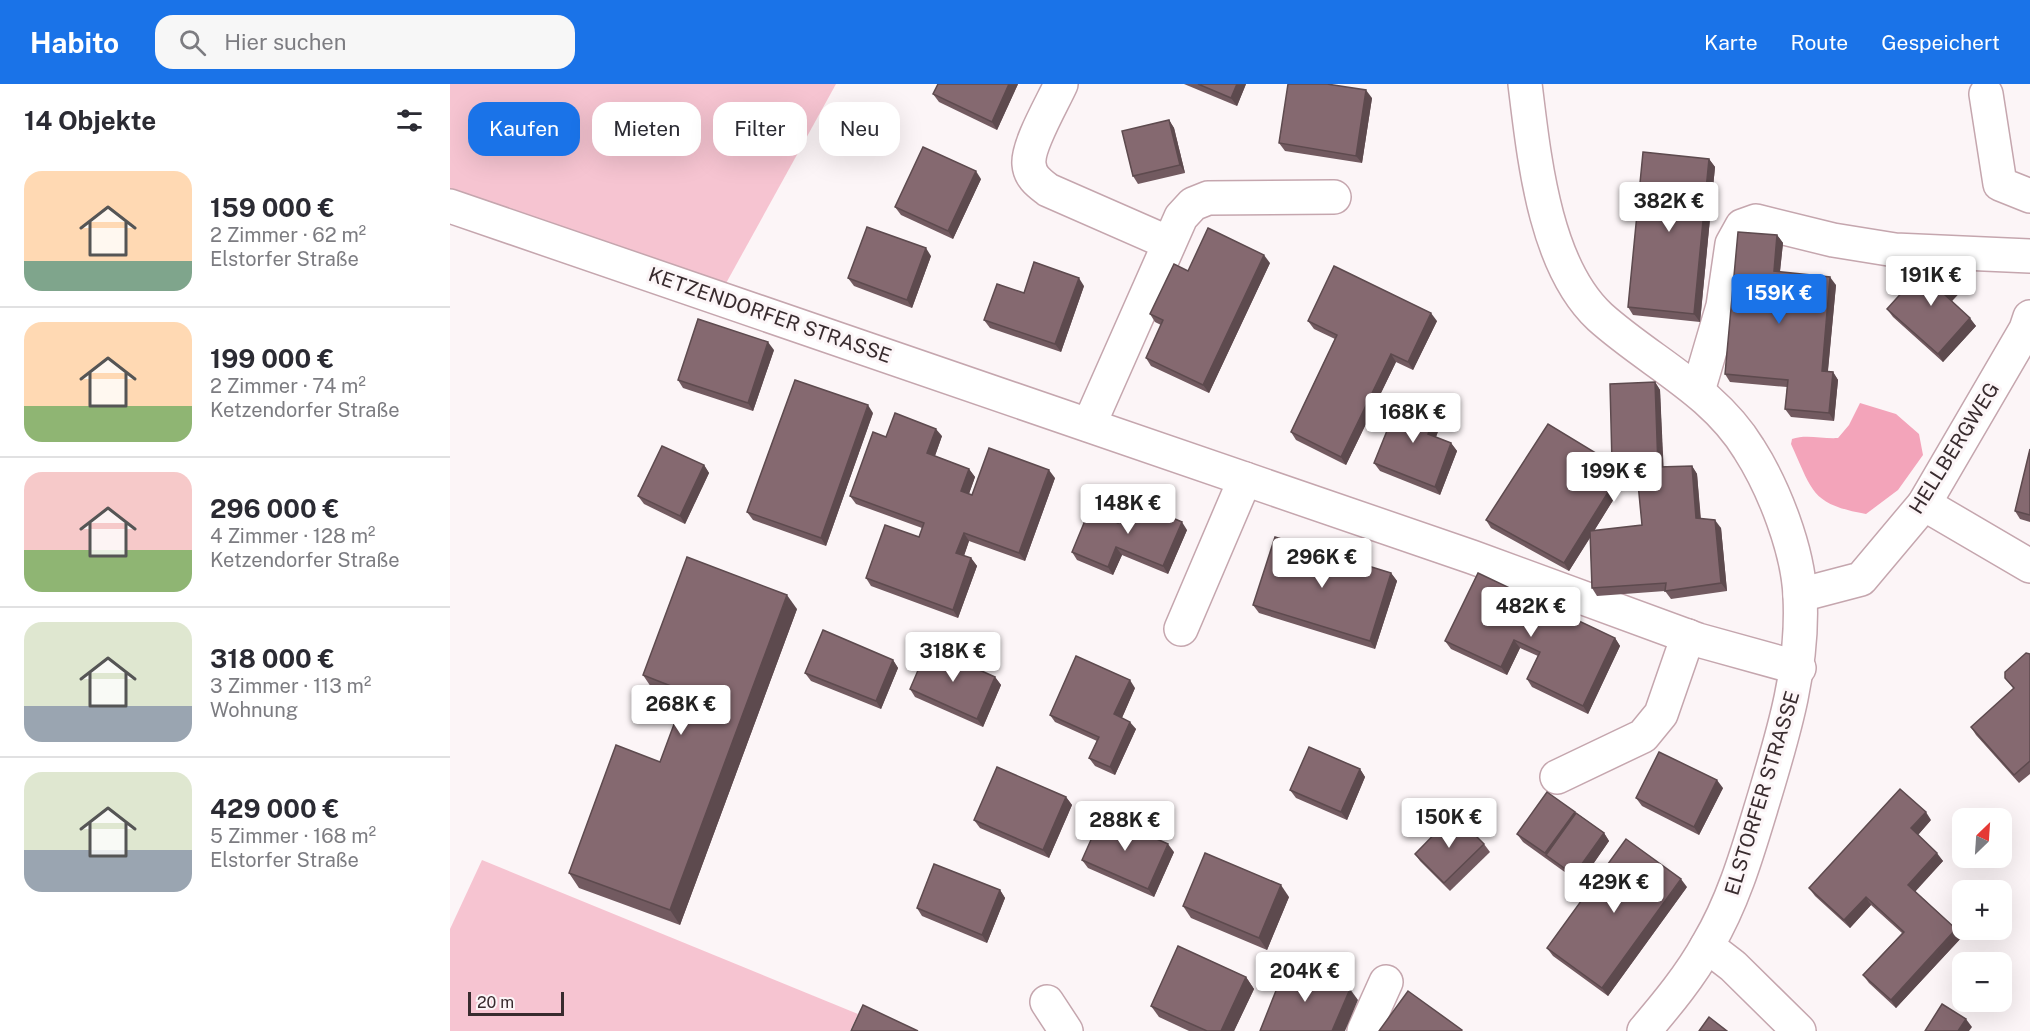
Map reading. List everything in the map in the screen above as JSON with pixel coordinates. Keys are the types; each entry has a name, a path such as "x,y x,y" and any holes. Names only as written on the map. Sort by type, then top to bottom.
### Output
{"street":[{"path":"1061,84 1033,147 1028,164 1034,180 1048,190 1169,243"},
{"name":"ELSTORFER STRASSE","path":"1525,84 1542,197 1559,250 1574,282 1598,315 1698,391 1749,448 1780,514 1800,594 1798,668 1786,725 1751,840 1727,908 1707,946 1644,1031"},
{"path":"1986,94 2000,184 2030,196"},
{"path":"1089,425 1181,217 1192,204 1208,198 1334,197"},
{"name":"KETZENDORFER STRASSE","path":"450,206 1472,557 1688,636 1798,668"},
{"path":"1698,391 1724,306 1732,244 1742,226 1756,220 1833,240 1895,250 2030,256"},
{"name":"HELLBERGWEG","path":"1800,594 1861,579 1924,504 2026,329 2030,317"},
{"path":"1181,629 1245,479"},
{"path":"1924,504 2030,566"},
{"path":"1557,777 1643,736 1661,714 1688,636"},
{"path":"1707,946 1733,966 1798,1031"},
{"path":"1364,1031 1386,982"},
{"path":"1047,1002 1066,1031"}],"shaded area":[{"path":"450,84 836,84 826,102 819,102 819,115 807,137 807,102 713,102 713,156 796,156 714,305 450,217"},
{"path":"1860,403 1896,414 1919,434 1923,455 1898,490 1866,514 1834,506 1816,493 1804,474 1791,444 1792,439 1797,438 1838,438 1849,425"},
{"path":"482,860 858,1014 850,1031 450,1031 450,929"}],"building":[{"path":"938,84 1009,84 992,122 933,94"},
{"path":"1198,84 1237,84 1231,98"},
{"path":"1288,84 1327,84 1366,90 1356,156 1279,143"},
{"path":"1169,120 1180,165 1133,176 1122,131"},
{"path":"923,147 976,171 948,231 895,207"},
{"path":"1643,152 1709,159 1694,314 1628,307"},
{"path":"867,227 926,248 907,300 848,278"},
{"path":"1208,228 1264,255 1203,385 1146,358 1163,320 1150,314 1174,264 1188,271"},
{"path":"1738,232 1777,235 1774,271 1830,277 1822,371 1833,372 1829,413 1785,409 1788,380 1725,374"},
{"path":"1934,257 1959,279 1945,295 1970,318 1938,354 1887,309"},
{"path":"1034,262 1079,278 1055,344 984,320 997,284 1024,293"},
{"path":"1334,266 1431,313 1408,362 1391,354 1341,457 1291,432 1337,335 1308,321"},
{"path":"698,319 768,342 748,403 678,380"},
{"path":"795,380 868,405 821,538 747,512"},
{"path":"1655,382 1658,467 1692,466 1696,518 1715,520 1721,583 1665,591 1666,583 1592,588 1590,531 1642,525 1637,473 1620,473 1564,563 1486,520 1548,424 1612,463 1610,384"},
{"path":"1401,396 1437,410 1428,434 1451,443 1435,487 1374,463"},
{"path":"895,413 936,429 927,453 969,469 961,491 972,495 989,448 1049,470 1019,553 964,533 956,553 971,558 953,610 866,578 885,525 919,537 924,523 850,496 873,432 886,437"},
{"path":"662,446 704,465 680,516 638,496"},
{"path":"2030,449 2030,515 2015,511"},
{"path":"1128,499 1182,522 1163,566 1116,547 1108,567 1072,552 1089,511 1118,523"},
{"path":"1275,537 1391,573 1370,641 1253,605"},
{"path":"687,557 787,595 670,910 569,873 616,745 660,762 686,692 643,675"},
{"path":"1478,573 1615,638 1583,706 1527,679 1540,652 1514,640 1501,667 1445,641"},
{"path":"823,630 893,660 876,701 805,673"},
{"path":"928,647 995,677 977,719 910,689"},
{"path":"2026,653 2030,654 2030,761 2014,775 1971,727 2014,688 2005,678 2005,672"},
{"path":"1076,656 1130,680 1114,714 1130,722 1110,767 1089,758 1099,737 1050,715"},
{"path":"1309,747 1360,769 1341,812 1290,790"},
{"path":"1659,752 1717,780 1694,827 1636,798"},
{"path":"997,767 1066,797 1043,850 974,820"},
{"path":"1900,789 1926,812 1911,828 1937,853 1908,885 1952,925 1952,933 1891,1000 1863,975 1904,932 1866,897 1844,920 1809,888"},
{"path":"1547,792 1575,812 1545,853 1517,834"},
{"path":"1576,813 1604,833 1574,875 1546,855"},
{"path":"1454,814 1484,844 1444,883 1415,854"},
{"path":"1102,815 1168,844 1148,889 1082,860"},
{"path":"1626,839 1681,879 1602,988 1547,948"},
{"path":"1205,853 1281,885 1259,938 1183,906"},
{"path":"934,864 1000,890 982,935 917,908"},
{"path":"1178,946 1246,977 1221,1031 1207,1031 1151,1006"},
{"path":"1287,963 1350,989 1332,1031 1260,1031"},
{"path":"1408,991 1462,1030 1379,1031"},
{"path":"1942,1004 1966,1019 1958,1031 1925,1031"},
{"path":"863,1005 918,1031 851,1031"},
{"path":"1709,1017 1727,1031 1699,1031"}]}
